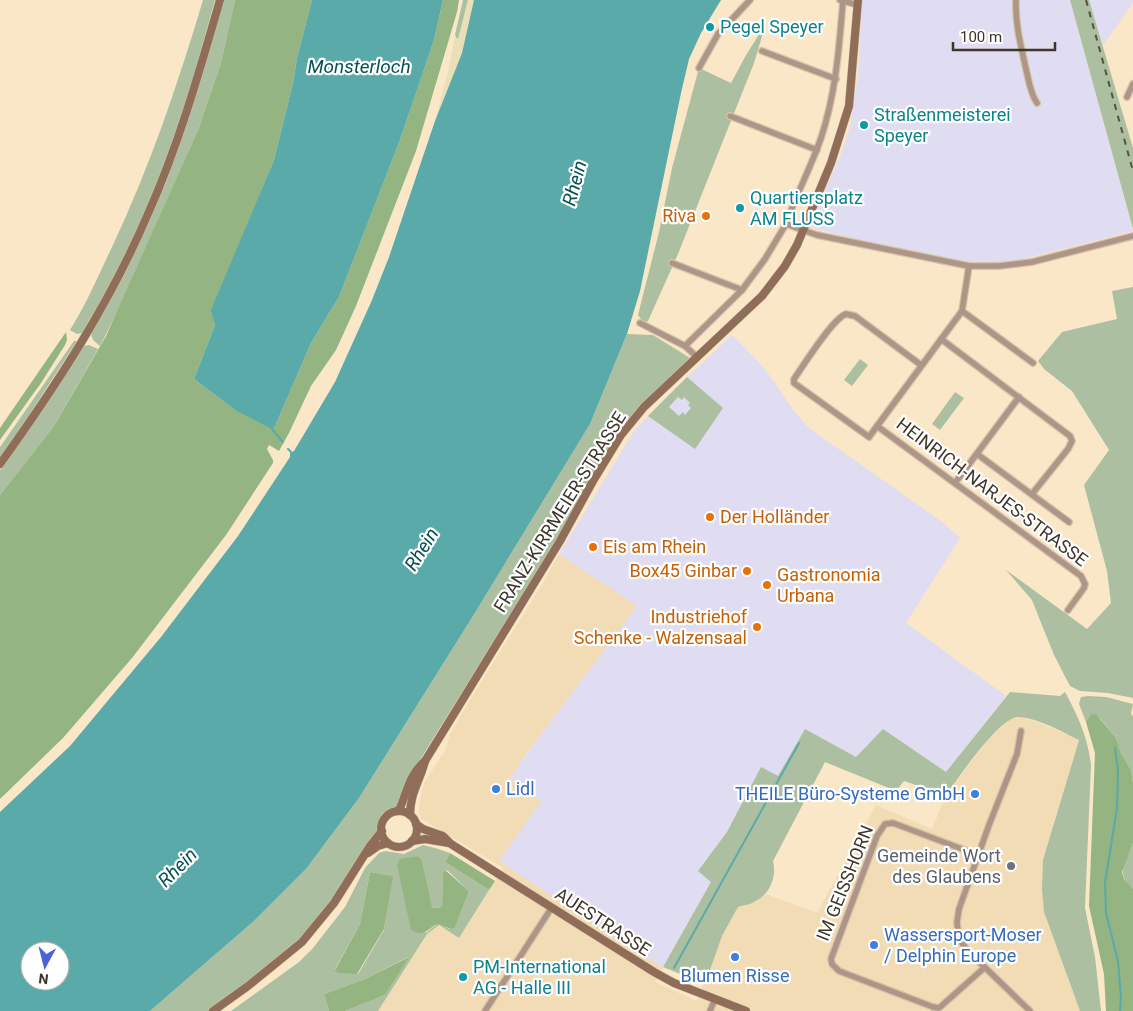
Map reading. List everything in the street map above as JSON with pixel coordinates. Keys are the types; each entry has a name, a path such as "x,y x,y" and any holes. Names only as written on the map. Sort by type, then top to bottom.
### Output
{"street":[{"path":"0,464 41,406 83,339 120,274 148,216 175,147 220,0"},
{"path":"699,68 718,34 750,0"},
{"path":"1016,0 1016,22 1019,38 1032,94 1037,103"},
{"path":"685,346 742,290 765,259 786,224 824,128 836,79 842,1 858,2"},
{"name":"FRANZ-KIRRMEIER-STRASSE","path":"410,815 412,794 425,761 560,541 621,434 644,407 762,296 784,266 804,230 831,163 849,106 858,2"},
{"path":"762,51 836,79"},
{"path":"1127,98 1133,84"},
{"path":"730,116 816,150"},
{"path":"786,224 831,238 969,266 999,266 1032,262 1133,236"},
{"path":"672,263 742,290"},
{"path":"921,365 855,316 846,314 841,316 828,331 794,379 794,383 869,437 962,310 969,266"},
{"path":"962,310 1033,363"},
{"path":"640,323 685,346 697,357"},
{"path":"941,339 1069,434 1072,441 1068,449 1032,494"},
{"path":"955,483 1019,397"},
{"name":"HEINRICH-NARJES-STRASSE","path":"877,426 1081,576 1085,584 1084,588 1068,610"},
{"path":"977,454 1069,522"},
{"path":"1021,731 1017,754 978,854 959,909 957,922 958,933 962,943 984,968 1030,1011"},
{"name":"FRANZ-KIRRMEIER-STRASSE","path":"213,1011 248,986 302,942 334,903 382,831 384,819 400,808 416,769 425,761"},
{"path":"382,831 383,837 388,842 399,847 412,841 416,835 416,824 410,815 397,811"},
{"name":"IM GEISSHORN","path":"978,854 893,823 885,824 877,836 831,959 832,964 839,971 939,1008 984,968"},
{"name":"AUESTRASSE","path":"416,824 423,829 443,836 451,844 654,972 674,983 746,1011"},
{"name":"AUESTRASSE","path":"412,841 425,839 451,844"},
{"name":"FRANZ-KIRRMEIER-STRASSE","path":"363,858 378,846 388,842"},
{"path":"485,1011 552,907"},
{"path":"710,1011 715,999"}],"shaded area":[{"path":"862,0 1070,0 1133,231 1015,261 975,263 864,241 809,227 842,151 850,126 858,75"},
{"path":"1089,0 1133,0 1133,3 1103,45"},
{"path":"732,335 765,369 794,411 809,428 942,522 960,538 906,623 1006,696 946,772 883,729 856,757 805,729 778,777 761,768 727,832 699,871 711,882 663,967 640,954 499,861 541,802 510,778 637,606 559,554 634,431 664,399"},
{"path":"559,554 638,606 519,763 521,765 510,778 541,802 640,954 663,967 655,982 697,1001 722,936 738,907 756,902 766,894 817,913 876,805 932,829 946,795 990,737 1009,720 1020,717 1079,739 1053,825 1044,912 1080,1011 378,1011 427,934 439,925 459,938 503,868 420,818 421,795 424,783 446,749 450,734"}],"green space":[{"path":"203,0 215,0 191,86 156,188 114,278 82,333 77,334 70,330 93,288 139,185 184,63"},
{"path":"224,0 235,0 221,63 198,130 121,304 100,346 93,340 91,334 123,277 165,185 188,119"},
{"path":"235,0 312,0 274,160 212,310 215,325 194,379 235,410 276,424 311,343 339,297 400,140 434,40 443,0 459,0 416,151 356,306 336,350 311,386 279,451 269,445 267,449 273,463 226,535 132,658 63,738 0,799 0,495 54,426 106,336 198,130 221,63"},
{"path":"463,0 468,0 459,38 457,39 455,35"},
{"path":"1070,0 1089,0 1133,148 1133,229"},
{"path":"766,23 754,63 678,254 648,321 644,323 638,315 659,232 672,168 699,68 731,83"},
{"path":"1133,287 1133,698 1108,693 1080,691 1070,686 1054,655 1032,600 1006,570 1087,629 1111,603 1107,571 1084,485 1109,450 1072,391 1044,369 1038,361 1062,332 1117,319 1112,291"},
{"path":"66,332 67,340 65,345 41,383 0,440 0,428"},
{"path":"627,334 653,335 690,358 641,404 616,434 556,540 415,768 398,806 382,814 378,822 376,834 340,890 302,938 210,1011 150,1011 255,920 306,869 359,798 590,424"},
{"path":"74,341 77,341 0,460 0,447"},
{"path":"89,345 98,349 54,426 0,495 0,470 42,411 84,346"},
{"path":"860,359 868,365 852,386 844,380"},
{"path":"687,377 723,408 695,449 648,416","holes":["678,397 682,400 684,397 690,403 688,405 691,408 685,415 683,412 679,416 669,407"]},
{"path":"955,392 964,398 940,430 932,424"},
{"path":"1010,692 1060,696 1065,692 1085,736 1091,765 1085,908 1095,957 1101,1011 1080,1011 1044,912 1042,889 1043,860 1079,740 1032,719 1018,717 1000,727 979,750 946,795 904,781 896,791 825,762 773,861 773,879 768,890 760,899 738,907 722,936 705,984 663,967 711,882 698,871 727,832 761,767 778,776 805,729 856,757 883,729 946,772"},
{"path":"1081,697 1106,697 1133,704 1131,714 1133,716 1133,783 1131,770 1121,753 1116,738 1100,718 1090,715 1086,722 1079,704"},
{"path":"1096,714 1116,738 1121,753 1131,770 1133,783 1133,843 1122,872 1124,879 1133,889 1133,1011 1106,1011 1104,974 1089,906 1095,753 1086,722 1090,715"},
{"path":"1133,843 1133,889 1124,878 1123,872"},
{"path":"423,845 450,853 445,862 489,890 459,938 439,925 427,934 378,1011 345,1011 385,995 408,957 365,979 324,994 329,1011 231,1011 299,962 313,948 345,907 365,868 379,853 385,851 404,854","holes":["417,856 422,860 431,908 442,907 443,872 445,870 469,891 455,928 450,929 437,924 426,933 409,858","370,872 392,876 384,930 358,974 335,969 360,924"]},
{"path":"450,853 495,881 489,890 445,862"},
{"path":"417,856 422,860 432,908 442,907 443,872 445,870 469,891 455,928 451,929 437,924 422,933 411,930 397,865 400,859"},
{"path":"370,872 393,876 384,929 357,974 338,973 335,970 360,924"},
{"path":"409,957 385,995 345,1011 329,1011 324,994 365,979"}],"sand":[{"path":"468,0 474,0 462,53 435,121 448,72 455,35 455,38 458,39"}],"water":[{"name":"Monsterloch","path":"312,0 443,0 434,40 400,140 339,297 311,343 276,424 272,429 235,410 194,379 215,325 211,310 274,160"},
{"name":"Rhein","path":"474,0 721,0 701,33 689,59 640,291 627,334 590,424 359,798 306,869 255,920 150,1011 0,1011 0,812 70,746 161,637 238,536 290,457 290,453 294,451 335,382 372,300 389,257 435,121 462,53"}],"waterway":[{"path":"272,429 283,442"},
{"path":"288,449 291,452"},
{"path":"674,968 799,743"},
{"path":"1115,748 1118,770 1117,808 1105,883 1106,913 1118,961 1121,998 1120,1011"}],"railway":[{"path":"1086,0 1133,171"}],"place":[{"name":"Pegel Speyer","path":"710,27"},
{"name":"Straßenmeisterei Speyer","path":"864,125"},
{"name":"Quartiersplatz AM FLUSS","path":"740,208"},
{"name":"Riva","path":"706,216"},
{"name":"Der Holländer","path":"710,517"},
{"name":"Eis am Rhein","path":"593,547"},
{"name":"Box45 Ginbar","path":"747,571"},
{"name":"Gastronomia Urbana","path":"767,585"},
{"name":"Industriehof Schenke - Walzensaal","path":"757,627"},
{"name":"Lidl","path":"496,789"},
{"name":"THEILE Büro-Systeme GmbH","path":"975,794"},
{"name":"Gemeinde Wort des Glaubens","path":"1011,866"},
{"name":"Wassersport-Moser / Delphin Europe","path":"874,945"},
{"name":"Blumen Risse","path":"735,957"},
{"name":"PM-International AG - Halle III","path":"463,977"}]}
